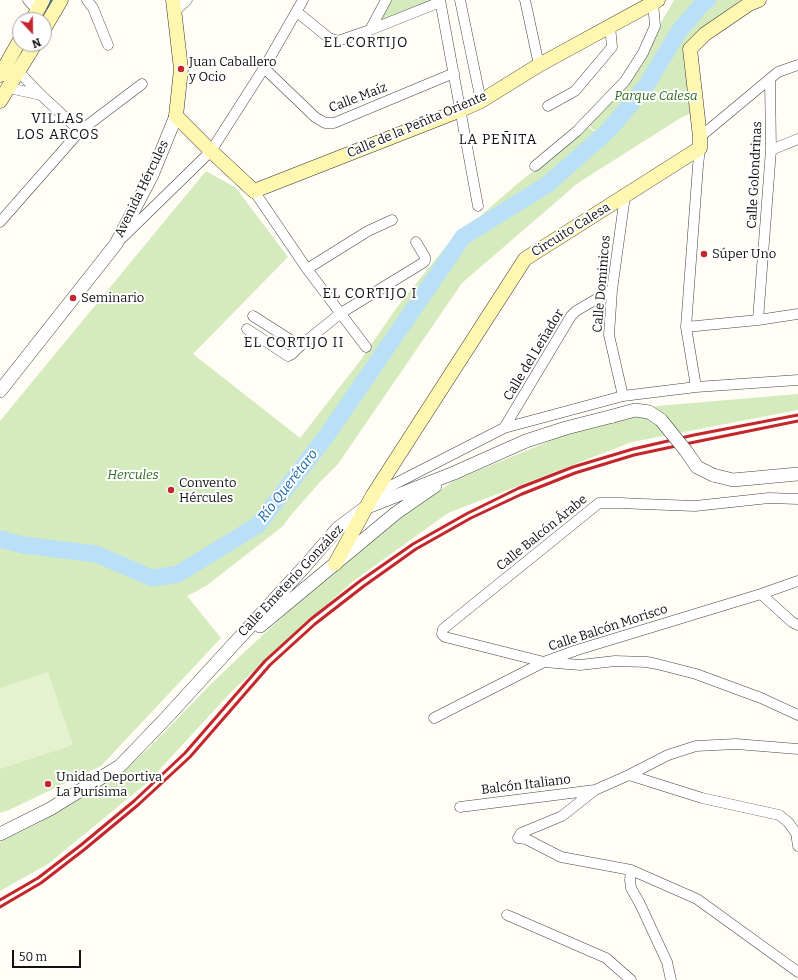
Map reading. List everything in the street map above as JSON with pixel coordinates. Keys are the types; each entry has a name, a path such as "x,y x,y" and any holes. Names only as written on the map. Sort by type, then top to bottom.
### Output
{"main road":[{"path":"52,15 61,0"},
{"path":"700,142 690,49 705,34 749,4 759,0"},
{"name":"Calle de la Peñita Oriente","path":"254,192 481,101 539,65 656,1"},
{"name":"Avenida Hércules","path":"174,5 181,69 176,116"},
{"path":"2,67 12,52"},
{"path":"0,102 10,81 30,52"},
{"path":"176,116 254,192"},
{"name":"Circuito Calesa","path":"335,564 373,495 525,258 625,196 700,142"}],"street":[{"path":"87,0 108,45"},
{"path":"174,5 187,0"},
{"path":"116,244 211,151 264,68 303,0"},
{"path":"370,30 386,0"},
{"path":"460,0 481,101"},
{"path":"526,0 539,65"},
{"path":"297,12 329,38 338,42 440,1 478,206"},
{"path":"535,166 577,131 625,81 643,53 655,26 656,1"},
{"path":"548,106 575,91 612,47 610,26"},
{"name":"Circuito Calesa","path":"700,142 778,72 798,65"},
{"path":"2,67 10,81 41,95"},
{"name":"Calle Maíz","path":"264,68 315,117 325,123 334,123 454,73"},
{"name":"Calle Golondrinas","path":"758,320 772,150 770,79"},
{"path":"10,81 41,95 80,130"},
{"path":"0,222 80,130 142,84"},
{"name":"Avenida Hércules","path":"0,391 116,244 152,175 176,116"},
{"path":"772,150 798,139"},
{"path":"696,387 686,327 700,142"},
{"path":"254,192 307,269 366,347"},
{"name":"Calle Dominicos","path":"622,396 609,335 612,290 625,196"},
{"path":"307,269 368,231 392,220"},
{"path":"247,329 288,356 292,354 341,313 422,264 425,261 425,257 416,242"},
{"name":"Calle del Leñador","path":"504,428 571,316 576,311 612,290"},
{"path":"686,327 758,320 798,314"},
{"path":"253,316 300,346"},
{"path":"373,495 504,428 622,396 696,387 798,380"},
{"name":"Calle Emeterio González","path":"0,834 50,809 120,766 306,566 338,528 365,508 454,473 526,441 566,428 635,410 649,412 661,420 697,467 713,475 734,480 798,474"},
{"name":"Calle Emeterio González","path":"221,658 396,513 454,473"},
{"name":"Calle Balcón Árabe","path":"544,662 446,637 442,634 443,630 599,503 621,502 695,506 769,498 798,499"},
{"path":"306,566 307,574 317,578"},
{"name":"Calle Balcón Morisco","path":"434,718 544,662 577,650 761,594 798,581"},
{"path":"761,594 792,622 798,625"},
{"path":"544,662 580,665 615,661 646,662 696,674 761,698 798,715"},
{"path":"798,749 736,744 696,746 668,755 595,790 562,816 521,832 518,838 526,839 561,857 631,870 697,899 798,972"},
{"path":"629,775 702,798 778,815 788,822 796,833 798,846"},
{"name":"Balcón Italiano","path":"460,807 595,790"},
{"path":"631,870 631,888 667,962 671,980"},
{"path":"507,915 606,958 631,980"}],"green space":[{"path":"386,0 440,0 370,30"},
{"name":"Hercules","path":"674,0 744,0 711,21 692,39 693,113 682,117 578,183 462,283 338,464 320,482 283,526 206,586 187,596 221,638 101,766 0,813 0,421 206,171 236,188 288,257 193,354 300,438 360,361 395,310 447,245 586,126 599,134 588,125 658,28"},
{"path":"798,394 798,410 632,442 448,513 352,582 233,690 148,782 48,864 0,891 0,842 39,823 123,772 149,748 238,658 348,556 453,481 579,429 657,406"},
{"path":"48,672 73,745 0,769 0,688"}],"waterway":[{"path":"48,8 52,0"},
{"name":"Río Querétaro","path":"0,539 23,545 96,554 152,578 178,574 258,525 325,438 463,237 548,184 609,130 646,86 679,31 703,3 708,0"}],"railway":[{"path":"0,900 38,878 134,801 185,753 265,661 311,619 360,581 413,544 468,513 519,488 573,467 633,449 694,435 798,415"},
{"path":"0,907 41,883 138,805 190,757 270,665 315,624 364,586 416,549 471,518 522,494 575,473 634,455 798,421"}],"place":[{"name":"Juan Caballero y Ocio","path":"181,69"},
{"name":"Súper Uno","path":"704,254"},
{"name":"Seminario","path":"73,298"},
{"name":"Convento Hércules","path":"171,490"},
{"name":"Unidad Deportiva La Purísima","path":"48,784"}],"district":[{"name":"EL CORTIJO","path":"366,43"},
{"name":"VILLAS LOS ARCOS","path":"58,128"},
{"name":"LA PEÑITA","path":"498,140"},
{"name":"EL CORTIJO I","path":"370,294"},
{"name":"EL CORTIJO II","path":"294,343"}],"park label":[{"name":"Parque Calesa","path":"656,96"}]}
